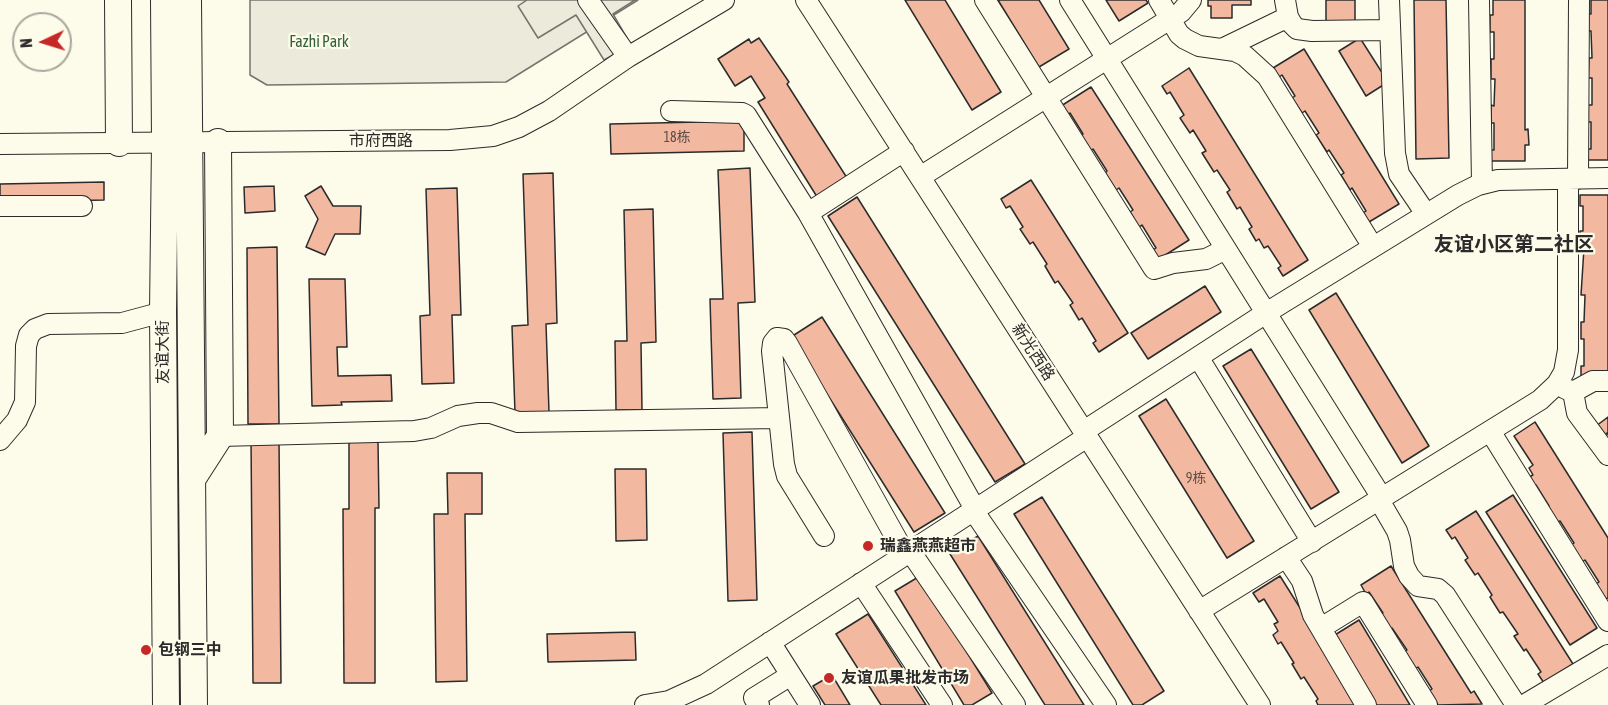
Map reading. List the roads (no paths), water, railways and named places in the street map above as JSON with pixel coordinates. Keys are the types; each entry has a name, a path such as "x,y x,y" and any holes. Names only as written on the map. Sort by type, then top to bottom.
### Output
{"main road":[{"path":"118,0 119,143"},
{"name":"友谊大街","path":"164,0 178,142 193,478 194,705"},
{"name":"友谊大街","path":"166,705 163,312 188,0"},
{"path":"193,478 220,436 218,142"}],"street":[{"path":"588,0 628,57"},
{"name":"市府西路","path":"0,144 450,140 493,136 519,127 549,111 628,57 724,0"},
{"name":"新光西路","path":"806,0 1260,705"},
{"path":"985,0 1154,269 1173,263 1206,259 1226,249"},
{"path":"1070,0 1380,500 1397,531 1404,566 1409,576 1418,586 1438,589 1445,595 1516,705"},
{"path":"1159,0 1179,34 1199,46 1222,49 1245,56 1267,76 1373,247"},
{"path":"920,177 1181,12 1191,0"},
{"path":"1389,0 1397,163 1399,174 1426,214"},
{"path":"1479,0 1482,184"},
{"path":"1579,0 1565,388 1577,413 1608,455"},
{"path":"1222,49 1287,8 1292,24 1297,29 1389,30"},
{"path":"671,111 746,115 808,213 974,509 1106,705"},
{"path":"808,213 903,152"},
{"path":"645,705 683,700 974,509 1198,357 1458,195 1482,184 1498,180 1608,178"},
{"path":"0,207 82,206"},
{"path":"0,440 17,420 25,402 26,346 29,334 34,329 48,324 122,322 163,312"},
{"path":"824,536 787,476 772,351 773,343 780,337 787,343 907,553 1015,705"},
{"path":"1198,357 1312,542"},
{"path":"1199,611 1540,400 1565,388 1593,381 1608,381"},
{"path":"220,436 414,431 478,413 491,413 518,422 779,418"},
{"path":"1490,431 1608,621"},
{"path":"1286,557 1302,581 1313,615 1366,705"},
{"path":"861,583 942,705"},
{"path":"1321,628 1363,602 1427,705"},
{"path":"770,642 810,705"},
{"path":"1524,705 1608,654"},
{"path":"759,705 754,698 791,675"}],"place":[{"name":"瑞鑫燕燕超市","path":"868,546"},
{"name":"包钢三中","path":"146,650"},
{"name":"友谊瓜果批发市场","path":"829,678"}],"district":[{"name":"友谊小区第二社区","path":"1514,245"}],"park label":[{"name":"Fazhi Park","path":"319,42"}]}
